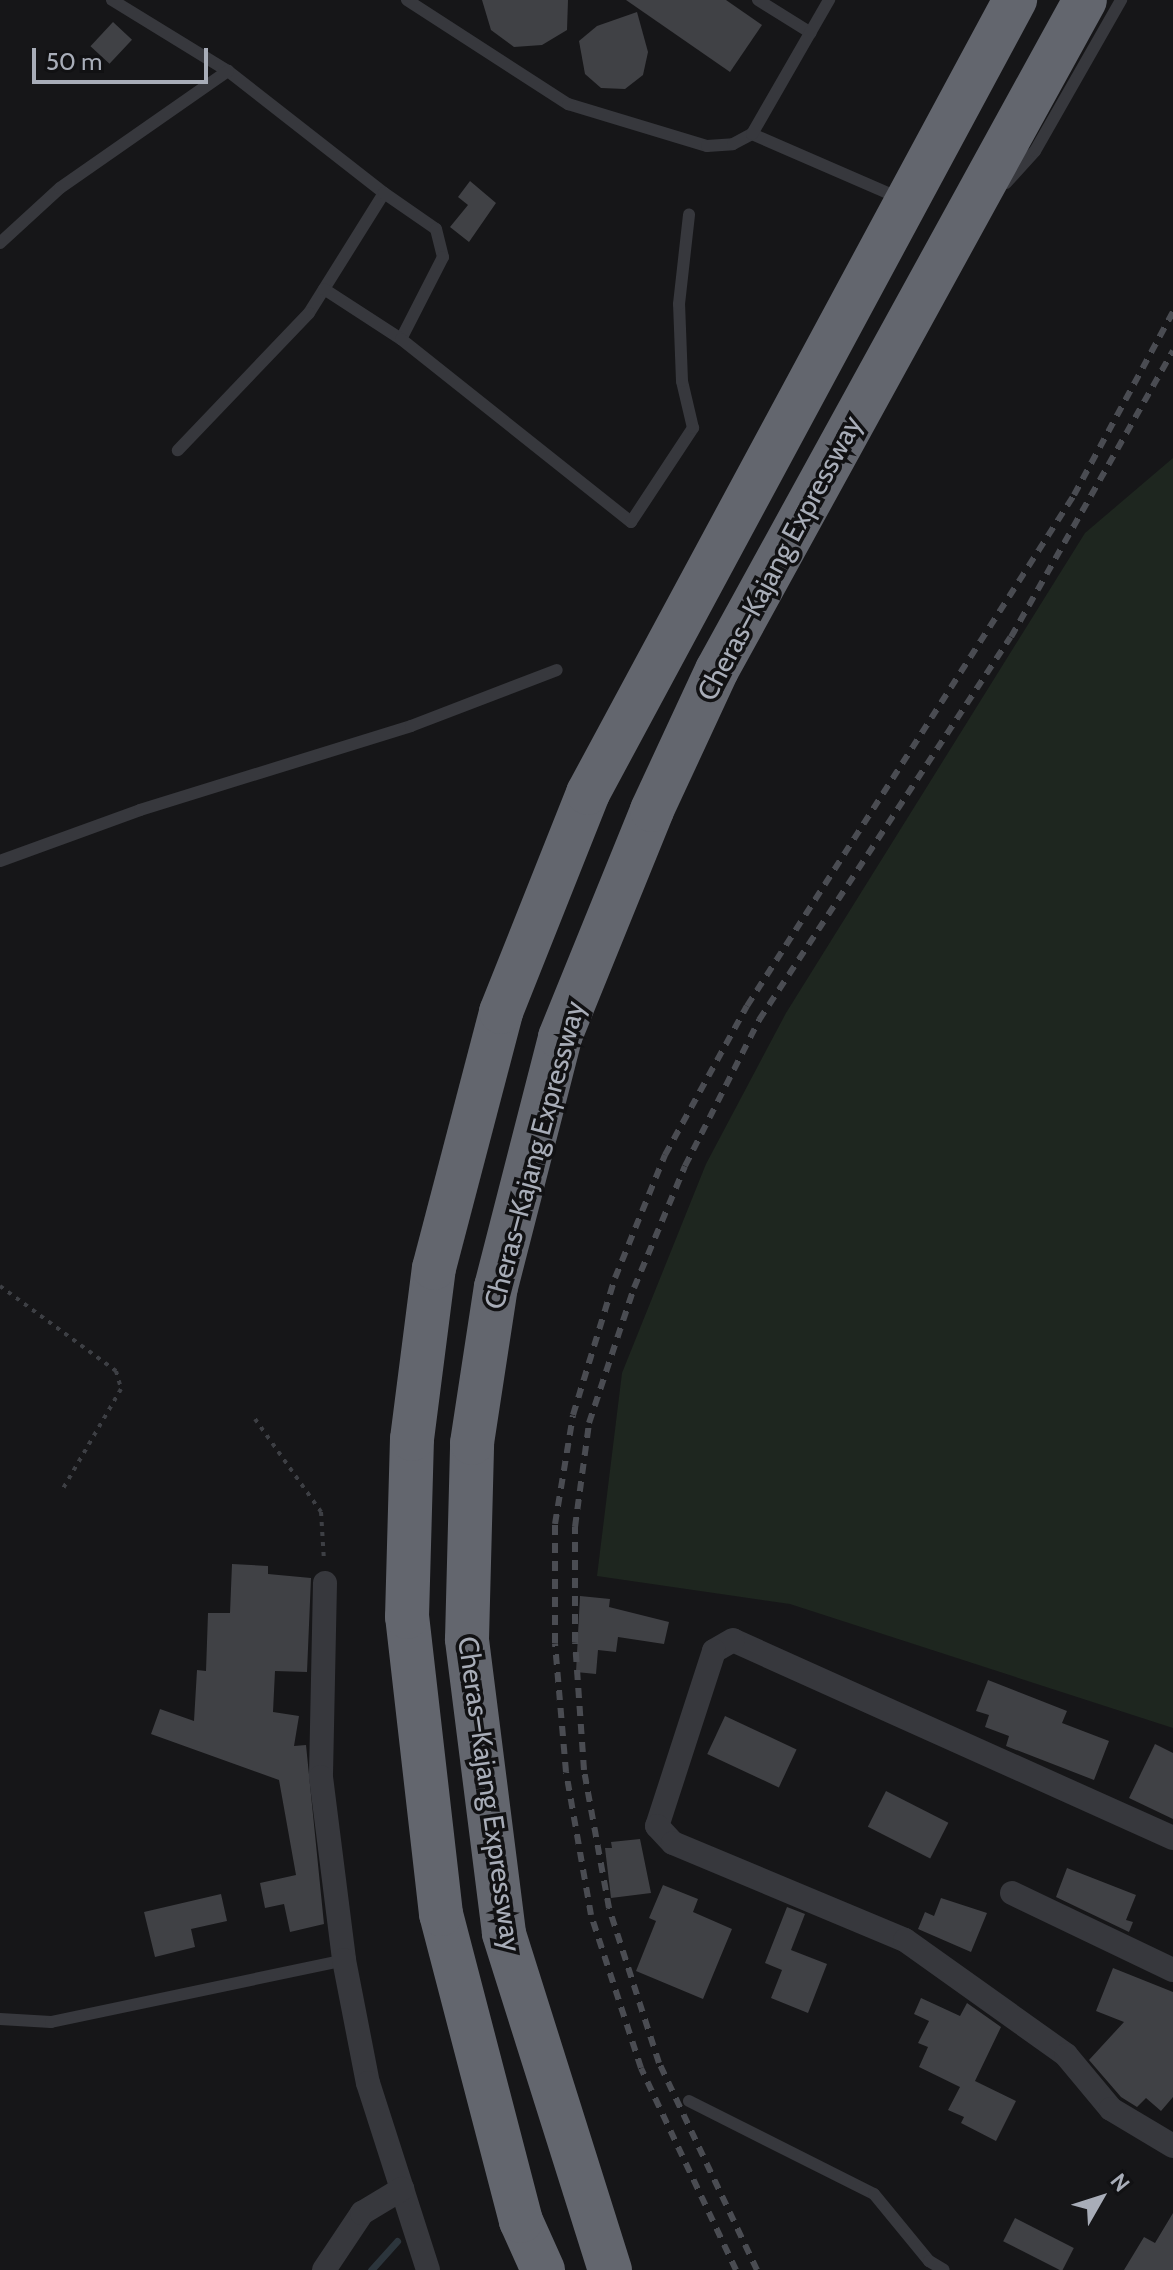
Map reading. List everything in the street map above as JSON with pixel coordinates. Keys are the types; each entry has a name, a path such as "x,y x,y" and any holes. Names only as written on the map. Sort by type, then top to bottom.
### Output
{"highway":[{"name":"Cheras–Kajang Expressway","path":"543,2270 521,2221 441,1914 407,1617 412,1439 434,1268 501,1012 588,793 1015,0"},
{"name":"Cheras–Kajang Expressway","path":"610,2270 504,1933 467,1639 472,1443 496,1287 560,1037 640,838 717,670 1085,0"}],"street":[{"path":"325,1583 321,1777 344,1960 368,2083 428,2270"},
{"path":"1173,1838 733,1640 714,1651 657,1826 673,1843 905,1940 1066,2055 1111,2109 1173,2146"},
{"path":"1012,1893 1173,1970"},
{"path":"324,2270 362,2213 402,2189"}],"lane":[{"path":"112,0 228,71 384,193 436,229 443,257 401,339"},
{"path":"407,0 568,104 707,146 733,144 752,134 829,0"},
{"path":"758,0 811,33"},
{"path":"955,241 1035,151 1121,0"},
{"path":"0,243 60,188 228,71"},
{"path":"752,134 907,201"},
{"path":"178,450 309,313 384,193"},
{"path":"324,289 401,339 631,522 693,428 682,381 679,304 689,215"},
{"path":"0,861 140,810 411,726 557,670"},
{"path":"0,2019 51,2022 344,1960"},
{"path":"689,2101 874,2194 929,2261 944,2270"}],"path":[{"path":"0,1286 116,1371 121,1389 61,1492"},
{"path":"255,1419 321,1512 325,1583"}],"shaded area":[{"path":"1173,458 1173,1728 790,1604 597,1576 622,1373 706,1164 786,1013 1085,533"}],"building":[{"path":"482,0 568,0 567,30 542,45 514,47 491,30"},
{"path":"626,0 726,0 762,25 730,72"},
{"path":"637,12 648,52 643,75 625,89 601,88 585,74 579,41 597,26"},
{"path":"113,22 132,40 110,64 90,46"},
{"path":"470,181 496,203 469,242 450,227 468,205 458,197"},
{"path":"232,1564 268,1566 268,1574 311,1578 307,1672 275,1671 273,1712 299,1716 294,1746 306,1745 324,1924 290,1932 284,1904 265,1908 260,1883 296,1875 279,1780 151,1734 160,1709 194,1721 197,1670 206,1671 208,1613 230,1613"},
{"path":"580,1596 610,1599 609,1607 669,1622 664,1644 618,1637 616,1652 598,1650 596,1674 576,1672"},
{"path":"988,1680 1067,1711 1062,1723 1109,1741 1094,1780 1006,1746 1009,1736 985,1727 989,1715 976,1711"},
{"path":"725,1716 797,1749 779,1787 707,1754"},
{"path":"1155,1744 1173,1753 1173,1819 1129,1798"},
{"path":"886,1791 948,1823 930,1858 868,1827"},
{"path":"640,1839 651,1893 611,1898 605,1848 612,1848 611,1842"},
{"path":"1067,1868 1136,1895 1126,1920 1133,1922 1129,1932 1056,1897"},
{"path":"663,1885 698,1899 693,1912 732,1929 703,1999 636,1971 656,1921 649,1918"},
{"path":"221,1894 227,1921 191,1929 195,1947 155,1957 144,1912"},
{"path":"941,1898 987,1913 971,1952 918,1929 925,1912 934,1916"},
{"path":"787,1907 805,1914 791,1950 827,1964 808,2013 771,1998 782,1970 765,1963"},
{"path":"1113,1968 1173,1992 1173,2097 1161,2111 1146,2098 1137,2107 1121,2097 1089,2060 1124,2022 1096,2011"},
{"path":"921,1998 960,2016 967,2003 1001,2027 975,2081 1016,2101 996,2141 961,2123 964,2117 948,2110 960,2087 919,2067 928,2047 918,2043 929,2021 914,2014"},
{"path":"1173,2213 1173,2270 1124,2270 1144,2237 1155,2243"},
{"path":"1015,2218 1074,2248 1060,2270 1003,2241"}],"waterway":[{"path":"371,2270 397,2241"}],"railway":[{"path":"736,2270 641,2068 591,1915 566,1772 555,1643 555,1524 573,1415 615,1278 665,1155 747,1006 1074,495 1173,312"},
{"path":"757,2270 659,2063 609,1908 584,1770 575,1642 575,1527 589,1423 634,1288 685,1166 759,1020 1011,637 1173,351"}]}
